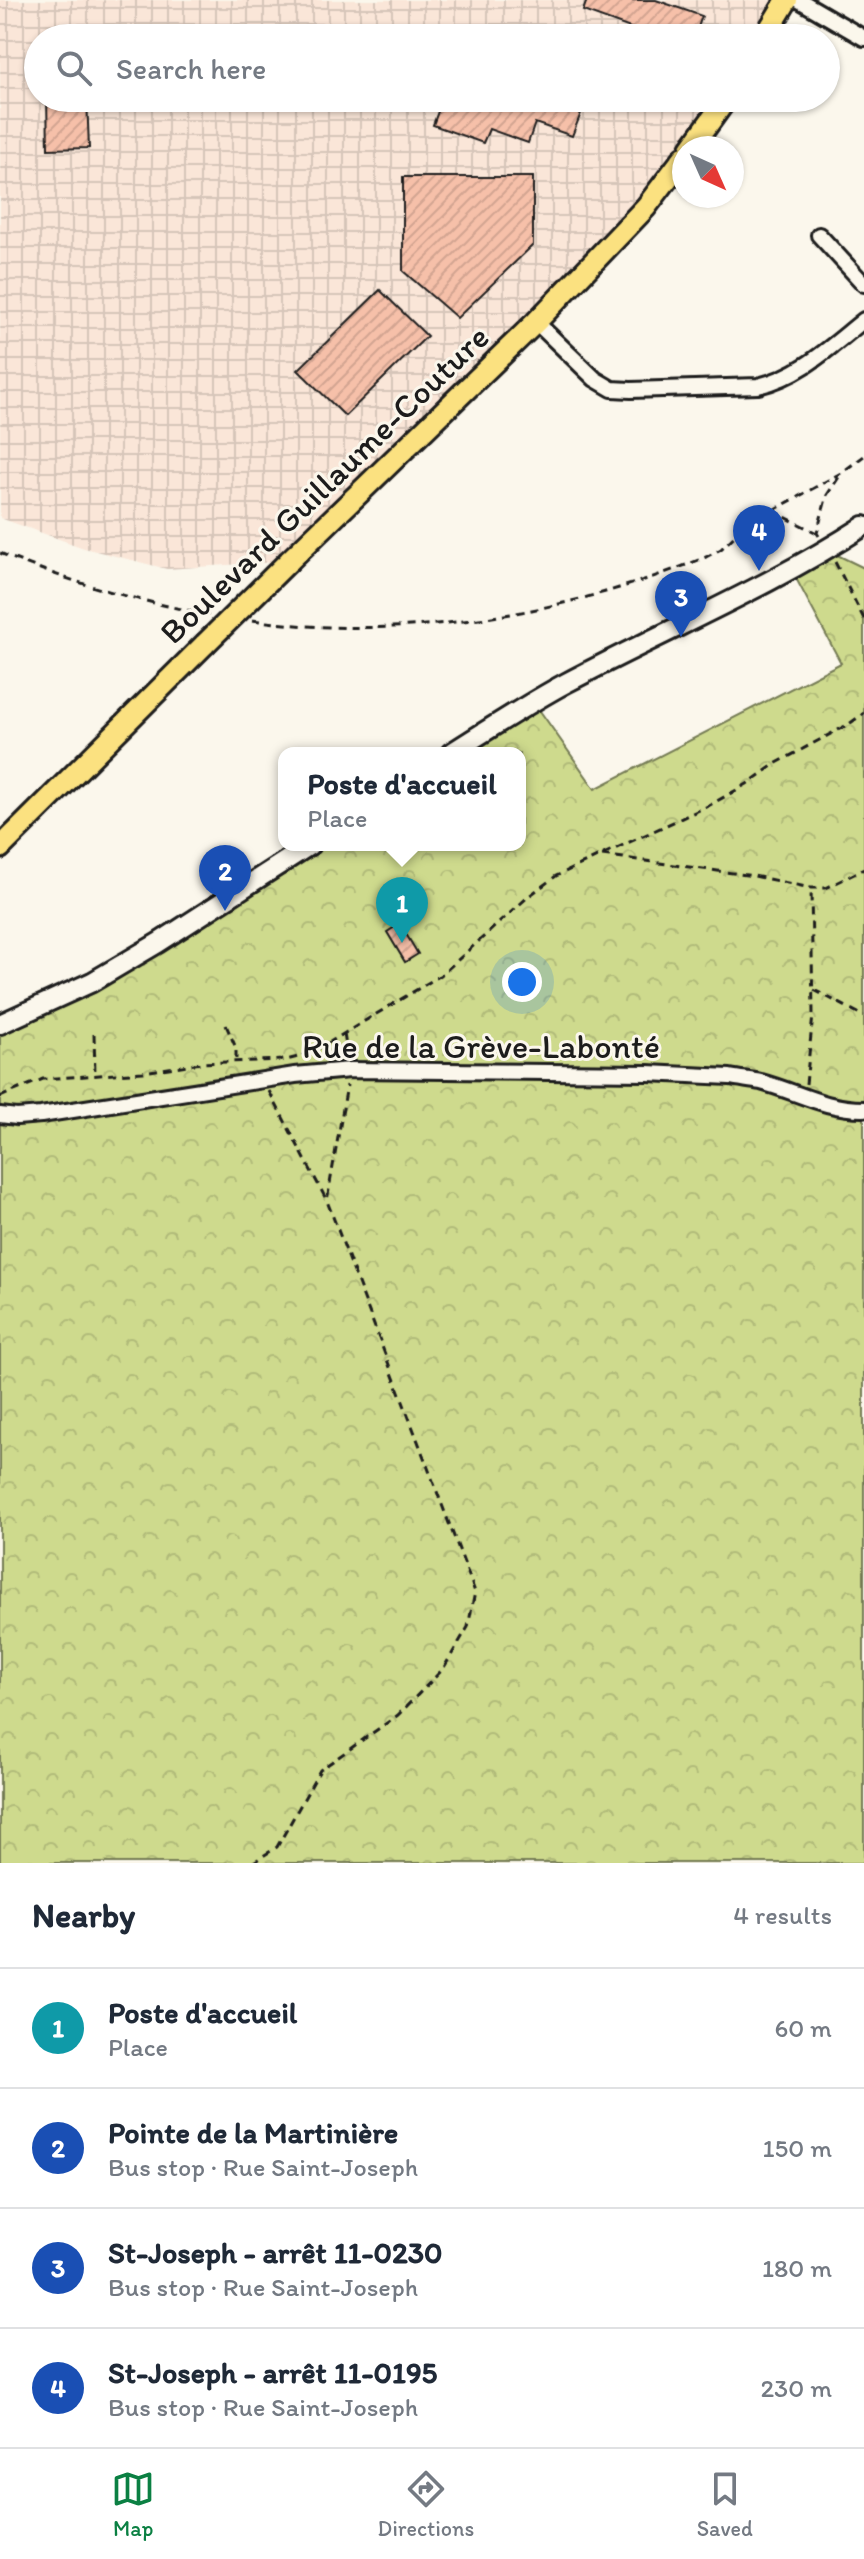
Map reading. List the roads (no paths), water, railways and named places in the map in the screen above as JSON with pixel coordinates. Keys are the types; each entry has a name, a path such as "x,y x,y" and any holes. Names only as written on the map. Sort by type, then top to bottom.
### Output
{"main road":[{"path":"772,24 787,0"},
{"path":"700,136 717,112"},
{"name":"Boulevard Guillaume-Couture","path":"0,848 289,561 536,322 646,207 672,173"}],"street":[{"path":"799,0 864,38"},
{"path":"819,235 864,284"},
{"path":"536,322 595,379 612,389 631,390 758,386 777,382 796,374 864,320"},
{"path":"460,747 533,701 827,550 864,526"},
{"path":"0,1024 92,982 301,851"},
{"name":"Rue de la Grève-Labonté","path":"0,1115 41,1115 263,1080 350,1070 648,1073 730,1077 761,1082 842,1109 864,1109"}],"place":[{"name":"St-Joseph - arrêt 11-0195","path":"759,571"},
{"name":"St-Joseph - arrêt 11-0230","path":"681,637"},
{"name":"Pointe de la Martinière","path":"225,911"},
{"name":"Poste d'accueil","path":"402,943"}]}
